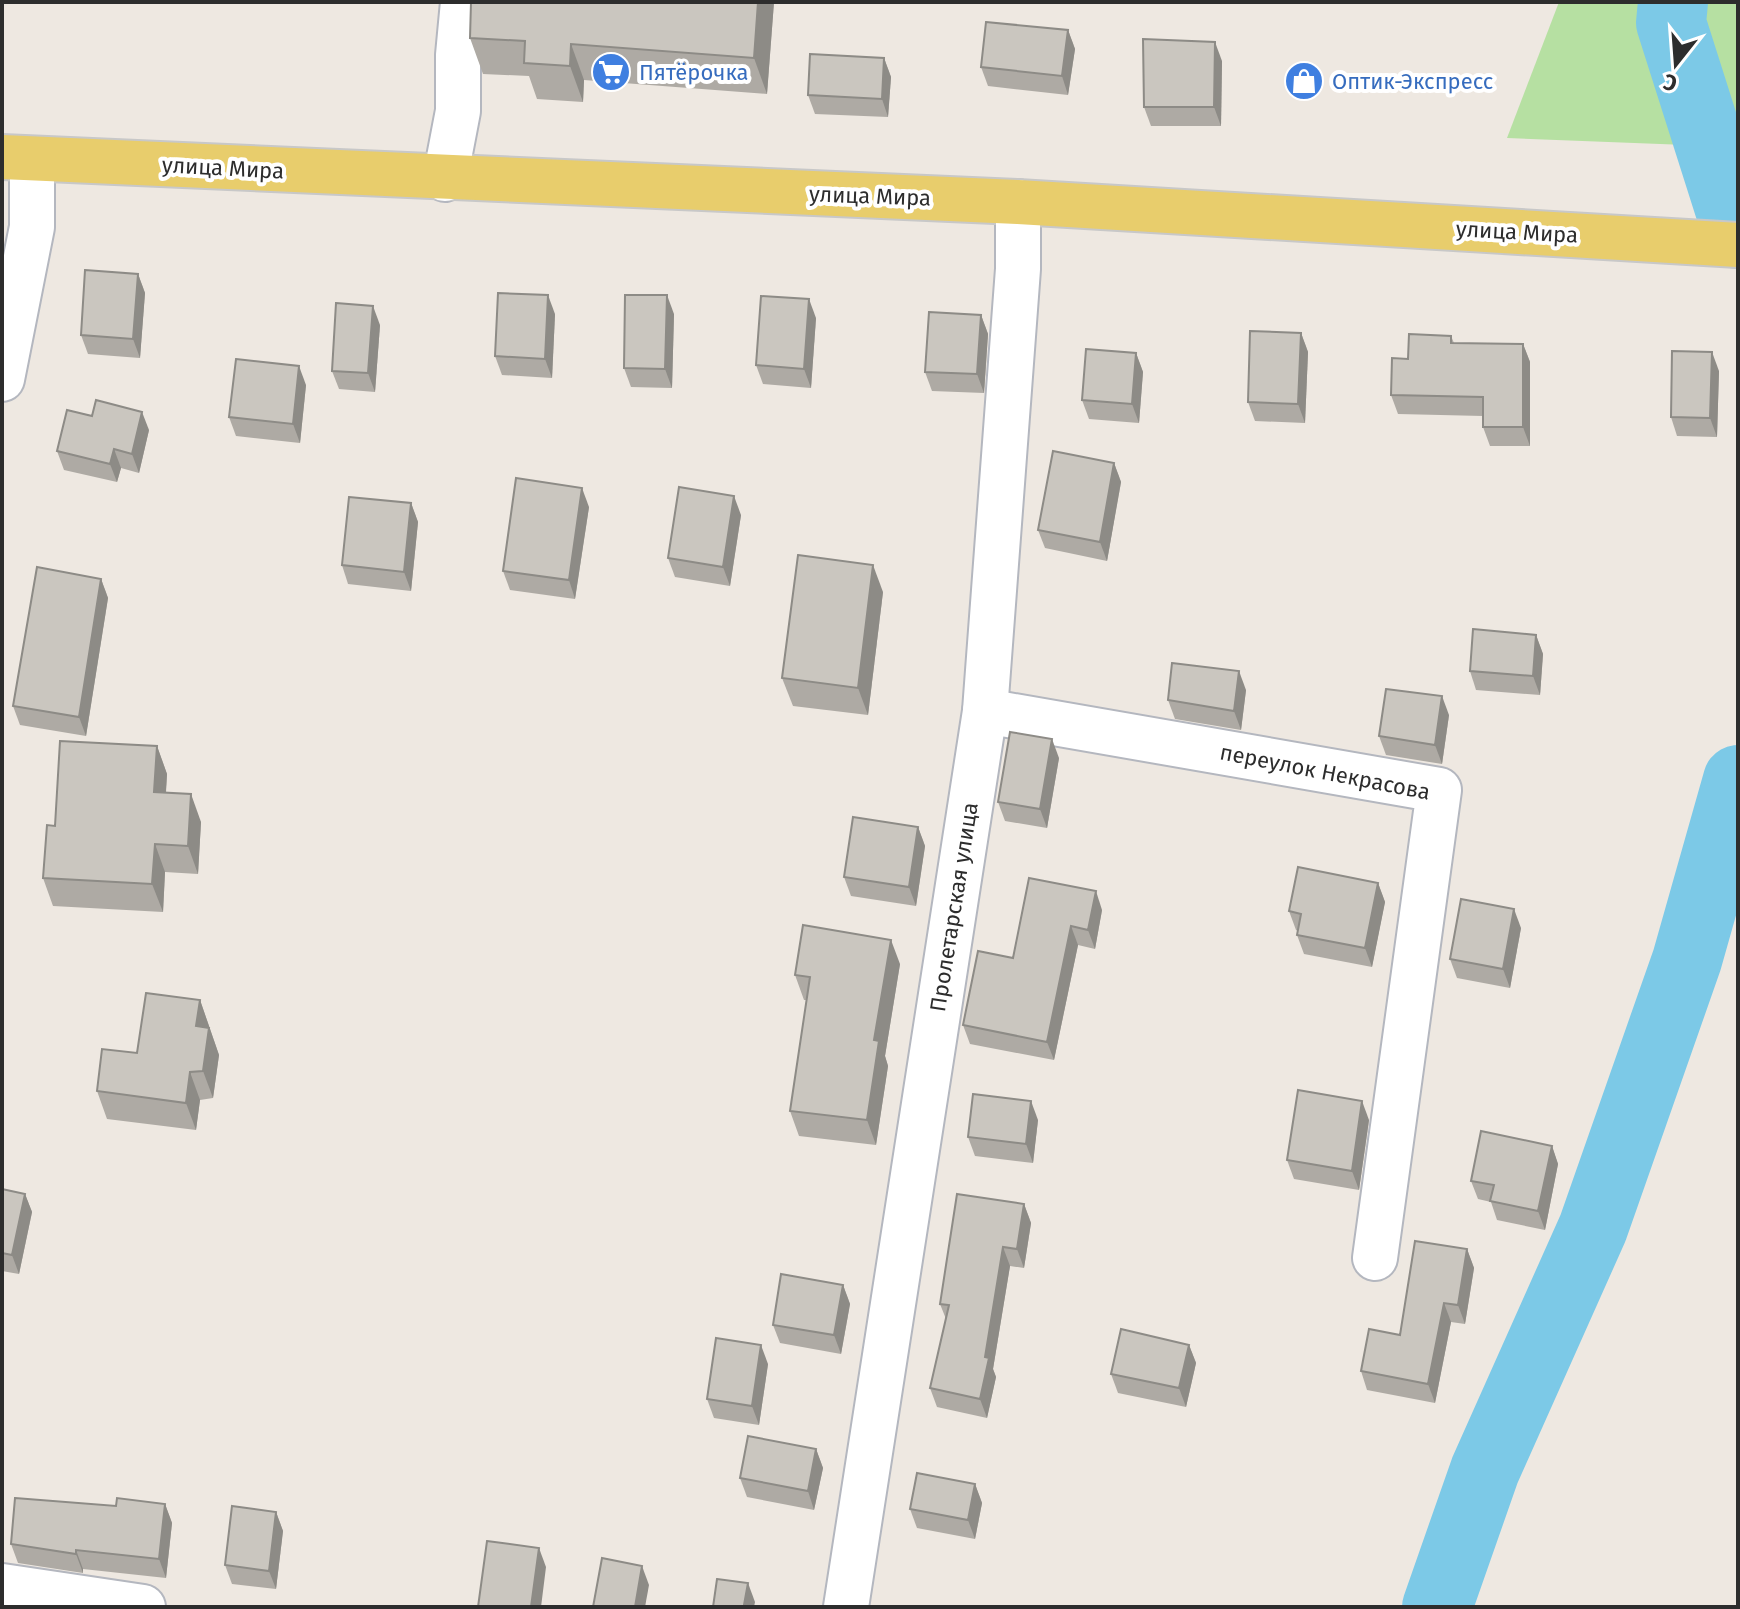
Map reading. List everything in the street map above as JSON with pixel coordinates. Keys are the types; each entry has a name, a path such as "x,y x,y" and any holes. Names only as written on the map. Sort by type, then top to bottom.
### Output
{"main road":[{"name":"улица Мира","path":"17,158 1018,202 1738,245"}],"street":[{"path":"445,179 458,111 458,55 463,2"},
{"path":"2,379 32,227 17,158"},
{"name":"Пролетарская улица","path":"846,1607 985,711 1018,269 1018,202"},
{"name":"переулок Некрасова","path":"985,711 1439,790 1375,1258"},
{"path":"2,1586 143,1607"}],"green space":[{"path":"1559,2 1738,2 1738,147 1507,138"}],"building":[{"path":"471,2 758,2 754,58 571,44 570,66 524,63 525,41 470,38"},
{"path":"986,22 1068,30 1062,76 981,67"},
{"path":"1143,39 1215,42 1214,107 1144,107"},
{"path":"810,54 884,58 882,99 808,95"},
{"path":"85,270 138,274 133,339 81,335"},
{"path":"498,293 548,295 545,359 495,356"},
{"path":"625,295 667,295 665,369 624,368"},
{"path":"761,296 809,299 804,369 756,365"},
{"path":"336,303 373,306 368,373 332,371"},
{"path":"929,312 981,315 977,374 925,372"},
{"path":"1250,331 1301,333 1298,404 1248,402"},
{"path":"1409,334 1451,336 1451,343 1523,344 1523,427 1483,427 1483,397 1391,395 1392,358 1408,359"},
{"path":"1086,349 1136,353 1132,404 1082,400"},
{"path":"1672,351 1712,352 1710,418 1671,417"},
{"path":"236,359 299,366 293,424 229,417"},
{"path":"96,400 142,412 132,454 114,449 110,464 57,451 67,410 92,416"},
{"path":"1053,451 1114,463 1100,542 1038,530"},
{"path":"516,478 582,488 569,580 503,571"},
{"path":"679,487 734,496 723,567 668,558"},
{"path":"349,497 411,503 404,572 342,565"},
{"path":"798,555 873,565 858,688 782,678"},
{"path":"37,567 101,579 79,717 13,706"},
{"path":"1473,629 1536,635 1533,676 1470,671"},
{"path":"1172,663 1239,671 1234,711 1168,700"},
{"path":"1386,689 1442,696 1435,745 1379,736"},
{"path":"1010,732 1052,739 1040,809 998,802"},
{"path":"60,741 157,746 154,792 191,794 188,846 155,844 152,884 43,878 47,825 55,826"},
{"path":"853,817 918,827 909,887 844,877"},
{"path":"1298,867 1378,883 1365,948 1297,935 1301,914 1289,911"},
{"path":"1029,878 1096,891 1088,930 1071,926 1047,1042 963,1025 978,951 1013,958"},
{"path":"1461,899 1514,909 1503,969 1450,959"},
{"path":"803,925 891,940 874,1040 879,1041 867,1120 790,1111 810,977 795,975"},
{"path":"146,993 200,1000 196,1026 209,1028 203,1071 190,1072 186,1103 97,1091 102,1049 137,1053"},
{"path":"1298,1090 1362,1101 1352,1171 1287,1160"},
{"path":"973,1094 1031,1101 1026,1144 968,1137"},
{"path":"1481,1131 1552,1146 1538,1211 1490,1201 1494,1185 1471,1181"},
{"path":"2,1189 25,1194 12,1255 2,1253"},
{"path":"957,1194 1024,1204 1017,1249 1003,1247 985,1357 989,1358 980,1399 930,1388 949,1305 940,1304"},
{"path":"1415,1241 1467,1249 1458,1305 1444,1303 1428,1384 1361,1371 1369,1329 1400,1335"},
{"path":"781,1274 843,1285 834,1335 773,1325"},
{"path":"1121,1329 1189,1345 1179,1388 1111,1374"},
{"path":"716,1338 761,1345 752,1406 707,1399"},
{"path":"748,1436 816,1449 808,1491 740,1478"},
{"path":"917,1473 975,1484 968,1520 910,1509"},
{"path":"15,1498 116,1506 117,1498 165,1504 159,1559 76,1550 76,1554 11,1544"},
{"path":"232,1506 276,1512 269,1571 225,1565"},
{"path":"487,1541 539,1548 531,1607 478,1607"},
{"path":"602,1558 642,1566 635,1607 593,1607"},
{"path":"717,1579 748,1583 744,1605 759,1607 713,1607"}],"waterway":[{"path":"1673,2 1671,23 1738,234"},
{"path":"1437,1607 1485,1470 1593,1228 1687,960 1738,780"}],"place":[{"name":"Пятёрочка","path":"611,72"},
{"name":"Оптик-Экспресс","path":"1304,81"}]}
